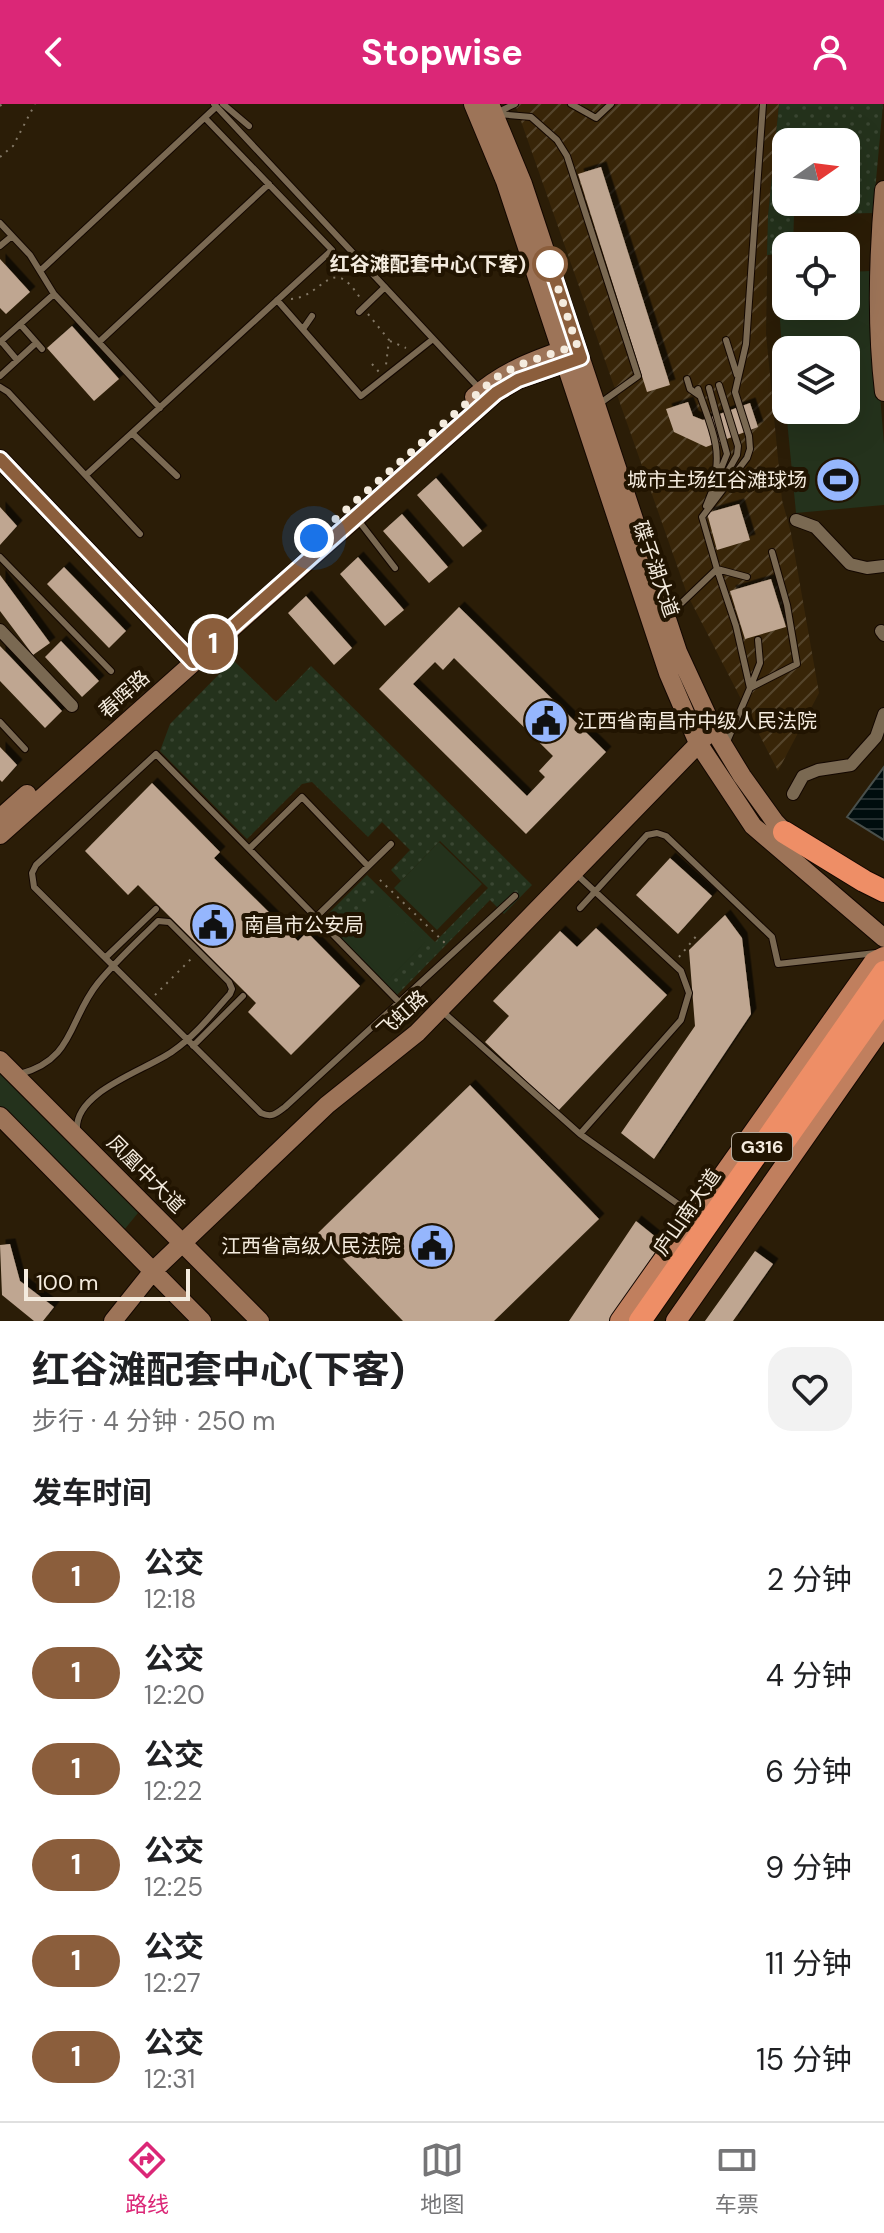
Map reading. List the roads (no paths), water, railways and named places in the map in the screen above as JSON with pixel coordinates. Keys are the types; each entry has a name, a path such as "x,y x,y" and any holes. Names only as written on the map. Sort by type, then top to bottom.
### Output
{"highway":[{"path":"784,832 884,891"},
{"name":"庐山南大道","path":"640,1321 701,1218 884,972"},
{"name":"庐山南大道","path":"658,1321 884,1000"}],"main road":[{"path":"620,1321 701,1218 874,962 884,955"},
{"path":"676,1321 884,1024"}],"street":[{"name":"碟子湖大道","path":"473,104 571,354 597,406 678,652 714,730 742,776 784,832 823,874 884,922"},
{"name":"碟子湖大道","path":"494,107 523,184 668,673 698,743 753,826 884,938"},
{"path":"884,190 880,229 878,344 884,392"},
{"name":"春晖路","path":"0,835 495,378 519,365 571,354"},
{"name":"春晖路","path":"0,818 355,518 496,393 571,354"},
{"path":"0,459 189,658"},
{"path":"796,520 815,527 850,564 867,568 884,566"},
{"path":"0,630 72,706"},
{"path":"793,794 803,776 818,770 851,765 882,730 884,714"},
{"name":"飞虹路","path":"113,1321 153,1271 327,1105 417,1033 714,730"},
{"name":"凤凰中大道","path":"0,1060 260,1321"},
{"path":"0,1116 202,1321"}],"lane":[{"path":"494,107 515,104"},
{"path":"571,104 596,118 611,104"},
{"path":"702,517 747,458 750,449 735,392 746,344 763,104"},
{"path":"40,271 218,105"},
{"path":"218,105 249,126"},
{"path":"218,105 481,390"},
{"path":"494,107 531,117 557,140 567,156 638,376 597,406"},
{"path":"86,475 332,250 206,119"},
{"path":"99,342 269,184"},
{"path":"0,223 40,271 54,294 160,408"},
{"path":"0,246 12,236"},
{"path":"361,310 385,287"},
{"path":"2,340 54,294"},
{"path":"277,300 361,396 433,339"},
{"path":"23,306 31,314"},
{"path":"303,329 312,316"},
{"path":"0,376 39,346 20,324"},
{"path":"0,329 2,340 17,360"},
{"path":"726,340 738,378"},
{"path":"687,379 690,389 699,392 717,449 718,465 702,517 736,626 750,688"},
{"path":"702,517 737,455 738,446 719,385"},
{"path":"0,387 140,534"},
{"path":"702,517 727,454 709,388"},
{"path":"131,422 177,476"},
{"path":"114,435 122,442"},
{"path":"355,518 395,568"},
{"path":"750,688 797,664 787,605 772,552"},
{"path":"0,557 111,671"},
{"path":"667,617 717,569"},
{"path":"717,569 747,577"},
{"path":"724,747 760,663 758,640"},
{"path":"0,722 25,749"},
{"path":"399,1002 156,754 36,865 32,873 34,887 105,958 115,964 261,1113 268,1116 275,1115 454,952 515,896"},
{"path":"249,849 302,797 368,866"},
{"path":"580,908 647,835 657,833 666,836 772,937 778,964 884,955"},
{"path":"316,917 391,844"},
{"path":"574,872 681,971 689,993 681,1020 580,1134"},
{"path":"105,958 156,909"},
{"path":"15,1075 45,1063 65,1047 89,995 115,964 158,921 164,919 229,982 232,989 190,1043"},
{"path":"78,1137 76,1121 87,1104 121,1078 190,1043 243,996"},
{"path":"440,1010 580,1134 701,1218"}],"place":[{"name":"红谷滩配套中心(下客)","path":"550,264"},
{"name":"城市主场红谷滩球场","path":"838,480"},
{"name":"江西省南昌市中级人民法院","path":"546,721"},
{"name":"南昌市公安局","path":"213,925"},
{"name":"江西省高级人民法院","path":"432,1246"}]}
